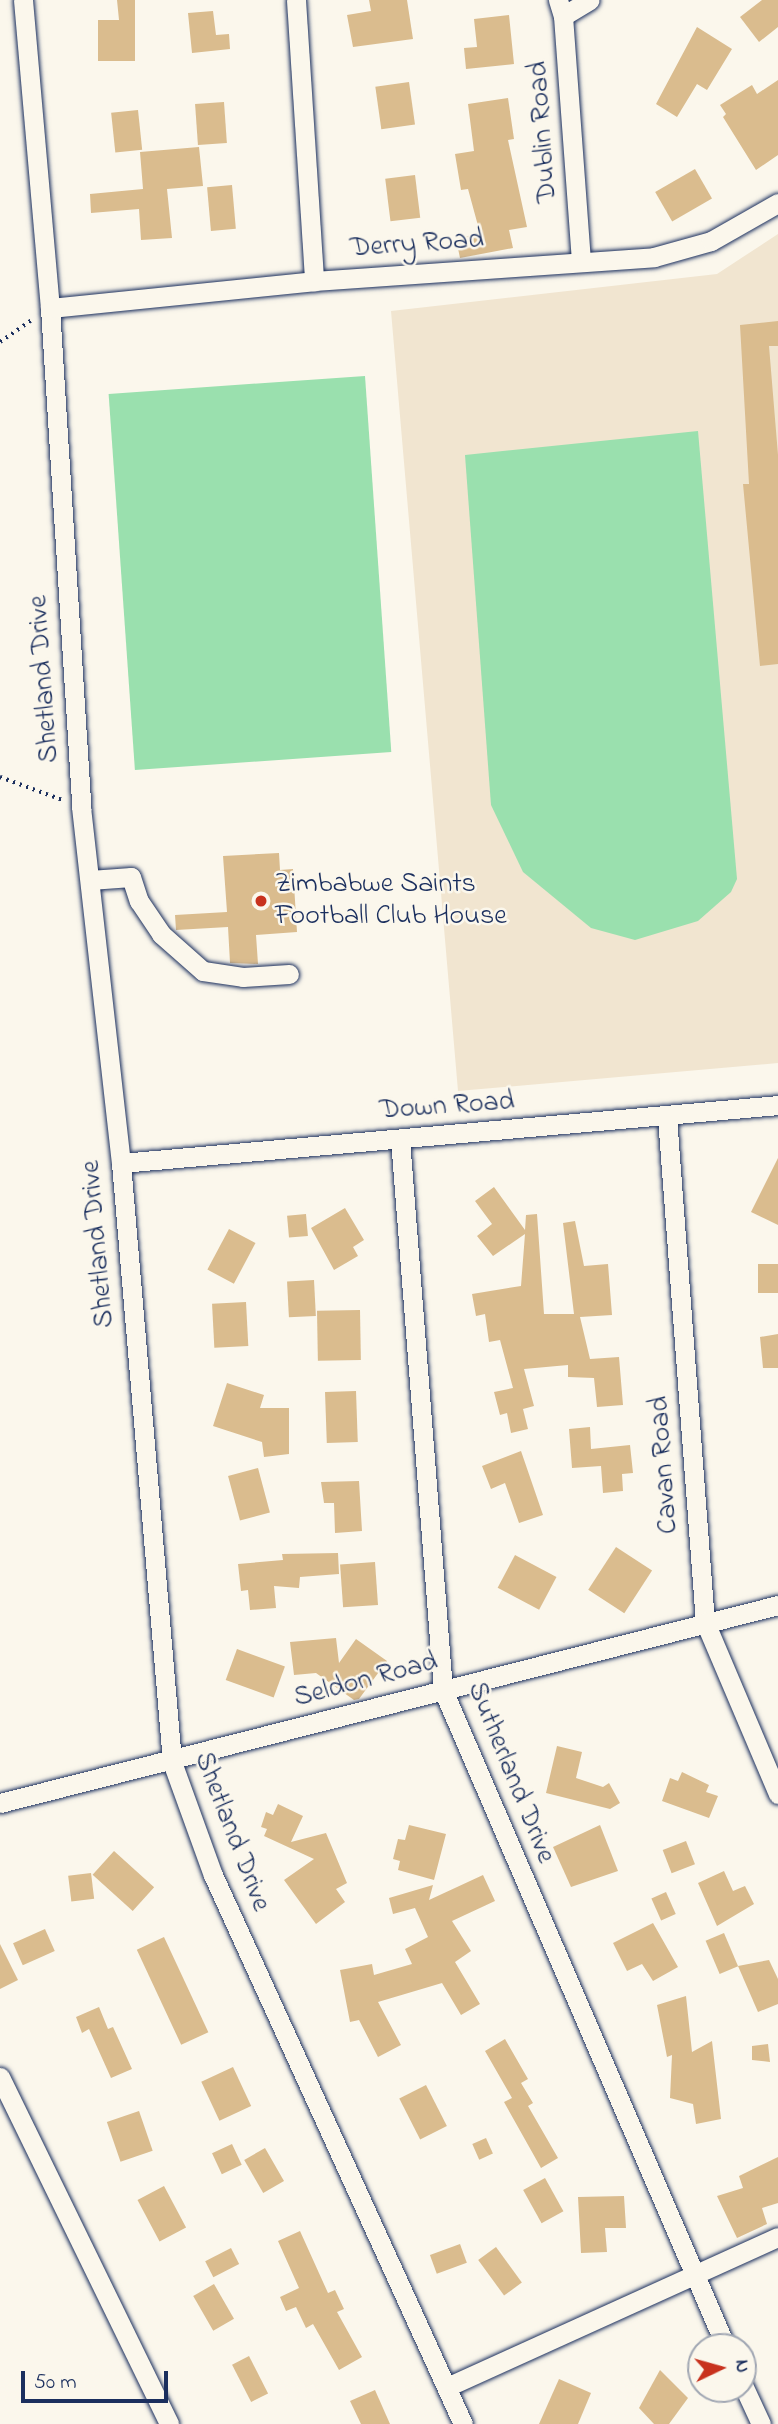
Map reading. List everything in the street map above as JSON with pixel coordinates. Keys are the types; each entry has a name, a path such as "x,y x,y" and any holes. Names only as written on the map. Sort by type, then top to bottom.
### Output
{"street":[{"name":"Shetland Drive","path":"23,0 50,307 81,807 121,1163 172,1762 234,1923 463,2424"},
{"path":"296,0 295,46 314,281"},
{"path":"561,8 590,0"},
{"name":"Dublin Road","path":"561,8 581,260"},
{"name":"Derry Road","path":"50,307 314,281 581,260 654,257 711,241 778,203"},
{"path":"90,880 131,877 139,901 161,934 203,971 243,977 289,974"},
{"name":"Down Road","path":"121,1163 667,1117 778,1105"},
{"name":"Cavan Road","path":"667,1117 705,1622 778,1794"},
{"name":"Sutherland Drive","path":"400,1139 443,1690 719,2333"},
{"name":"Seldon Road","path":"0,1803 172,1762 778,1605"},
{"path":"0,2077 169,2424"},
{"path":"447,2387 778,2237"},
{"path":"751,2403 761,2424"}],"path":[{"path":"0,342 50,307"},
{"path":"0,777 81,807"}],"shaded area":[{"path":"778,234 778,1063 458,1091 391,311 717,274"}],"green space":[{"path":"365,376 391,752 135,770 109,394"},
{"path":"698,431 737,879 731,892 698,921 635,940 591,928 523,872 491,805 465,455"}],"building":[{"path":"117,0 135,0 135,61 98,61 98,20 119,20"},
{"path":"369,0 407,0 413,39 353,47 347,15 371,11"},
{"path":"762,0 778,0 778,27 759,42 740,17"},
{"path":"213,11 216,35 229,34 230,49 192,53 188,13"},
{"path":"509,15 514,64 466,69 464,48 477,47 474,19"},
{"path":"697,27 732,49 707,90 697,84 677,117 656,104"},
{"path":"778,80 778,155 756,170 723,117 726,114 720,105 752,85 757,94"},
{"path":"409,82 415,125 381,129 375,87"},
{"path":"508,98 514,139 508,140 527,227 509,230 513,248 460,258 456,239 480,233 468,189 461,190 455,154 474,151 468,104"},
{"path":"224,102 227,143 198,145 195,104"},
{"path":"138,110 142,150 115,153 111,113"},
{"path":"199,147 203,186 167,189 172,238 141,240 139,209 91,213 90,194 143,189 140,152"},
{"path":"695,169 712,198 672,221 655,192"},
{"path":"415,175 420,218 390,221 385,179"},
{"path":"232,185 236,229 211,231 207,187"},
{"path":"778,321 778,346 769,346 778,455 778,664 760,666 743,484 749,484 740,325"},
{"name":"Zimbabwe Saints Football Club House","path":"279,853 280,870 293,869 297,932 256,935 258,964 230,963 228,927 176,930 175,915 227,912 223,856"},
{"path":"778,1158 778,1225 751,1212"},
{"path":"494,1187 525,1230 526,1215 537,1214 544,1314 574,1314 563,1223 575,1221 584,1266 608,1264 612,1315 580,1317 590,1359 619,1357 623,1405 597,1407 594,1378 568,1377 568,1365 524,1369 534,1406 523,1409 528,1429 511,1433 507,1413 500,1415 494,1392 513,1388 500,1340 489,1342 485,1314 476,1316 472,1294 521,1286 525,1234 493,1256 477,1236 492,1224 475,1201"},
{"path":"345,1208 364,1240 353,1247 358,1256 334,1270 311,1228"},
{"path":"306,1214 308,1236 289,1238 287,1216"},
{"path":"229,1229 255,1243 234,1284 207,1270"},
{"path":"758,1264 778,1264 778,1293 758,1293"},
{"path":"314,1280 316,1316 289,1317 287,1281"},
{"path":"246,1302 248,1346 214,1348 212,1304"},
{"path":"360,1310 361,1360 318,1361 317,1311"},
{"path":"778,1334 778,1368 763,1368 760,1337"},
{"path":"227,1383 264,1395 260,1408 289,1408 289,1454 264,1457 262,1442 213,1426"},
{"path":"356,1391 358,1442 327,1443 325,1392"},
{"path":"590,1427 591,1449 630,1445 633,1473 622,1474 623,1491 603,1493 601,1466 572,1468 569,1429"},
{"path":"521,1451 543,1515 519,1523 505,1483 491,1489 482,1466"},
{"path":"258,1468 270,1512 240,1520 228,1476"},
{"path":"359,1481 362,1531 335,1533 334,1503 324,1503 321,1482"},
{"path":"616,1547 652,1570 624,1613 588,1590"},
{"path":"338,1553 339,1574 300,1577 299,1588 274,1586 276,1608 250,1610 248,1590 241,1591 238,1564 283,1560 282,1554"},
{"path":"515,1555 556,1577 539,1610 498,1588"},
{"path":"375,1562 378,1605 343,1607 340,1564"},
{"path":"336,1638 339,1663 356,1639 387,1661 359,1699 354,1700 316,1673 294,1675 290,1642"},
{"path":"237,1649 285,1666 274,1697 226,1680"},
{"path":"557,1746 582,1752 576,1778 603,1787 609,1783 620,1803 610,1809 546,1793"},
{"path":"682,1772 709,1785 706,1792 718,1796 709,1818 662,1801 670,1778 678,1781"},
{"path":"278,1804 303,1816 291,1842 326,1833 347,1883 336,1889 345,1902 316,1924 284,1880 314,1859 264,1836 267,1829 261,1827 266,1812 273,1815"},
{"path":"409,1825 446,1834 434,1880 398,1870 400,1861 393,1859 398,1839 405,1840"},
{"path":"600,1825 618,1871 571,1887 553,1847"},
{"path":"686,1841 695,1864 672,1873 663,1850"},
{"path":"114,1851 154,1887 133,1911 93,1875"},
{"path":"724,1871 733,1891 745,1886 754,1904 717,1926 698,1883"},
{"path":"91,1873 94,1899 71,1902 68,1876"},
{"path":"483,1875 495,1901 452,1921 471,1951 455,1962 480,2004 461,2015 442,1983 378,2002 401,2045 378,2057 359,2020 350,2022 340,1970 372,1964 374,1975 412,1964 405,1949 428,1937 415,1908 393,1914 389,1898 433,1885 429,1900"},
{"path":"666,1892 676,1914 661,1920 651,1899"},
{"path":"653,1923 678,1967 653,1981 642,1964 627,1971 613,1943"},
{"path":"45,1929 55,1951 23,1965 13,1943"},
{"path":"724,1933 738,1966 720,1974 706,1941"},
{"path":"164,1937 208,2032 181,2045 137,1950"},
{"path":"0,1944 18,1980 0,1989"},
{"path":"769,1960 778,1979 778,2004 758,2012 738,1966"},
{"path":"686,1996 692,2052 712,2041 721,2119 696,2124 693,2104 670,2098 672,2055 667,2057 657,2005"},
{"path":"99,2007 108,2029 113,2027 132,2069 111,2078 89,2029 82,2033 76,2017"},
{"path":"505,2039 528,2079 521,2083 533,2103 528,2106 558,2158 541,2168 504,2102 512,2098 485,2051"},
{"path":"768,2044 770,2062 752,2060 752,2046"},
{"path":"233,2067 251,2106 219,2121 201,2082"},
{"path":"426,2085 447,2126 420,2140 399,2099"},
{"path":"139,2111 153,2151 121,2162 107,2122"},
{"path":"486,2138 493,2154 479,2160 472,2144"},
{"path":"232,2144 242,2165 222,2174 212,2153"},
{"path":"265,2148 284,2181 263,2193 244,2160"},
{"path":"778,2157 778,2203 762,2208 767,2224 737,2238 717,2196 743,2188 739,2176"},
{"path":"545,2178 563,2211 542,2223 523,2190"},
{"path":"164,2186 186,2227 160,2242 138,2200"},
{"path":"624,2196 626,2228 605,2228 607,2252 581,2253 578,2197"},
{"path":"300,2231 328,2293 335,2290 344,2309 337,2312 362,2357 339,2370 313,2324 306,2328 296,2307 286,2311 280,2297 299,2288 278,2241"},
{"path":"460,2244 467,2263 437,2274 430,2255"},
{"path":"496,2247 522,2283 504,2296 478,2260"},
{"path":"231,2248 239,2264 213,2277 205,2261"},
{"path":"214,2284 234,2319 213,2331 193,2296"},
{"path":"249,2356 268,2393 251,2402 232,2365"},
{"path":"660,2370 687,2397 669,2424 654,2424 639,2408"},
{"path":"559,2379 591,2393 578,2424 539,2424"},
{"path":"375,2390 390,2424 361,2424 350,2401"}],"place":[{"name":"Zimbabwe Saints Football Club House","path":"261,901"}]}
